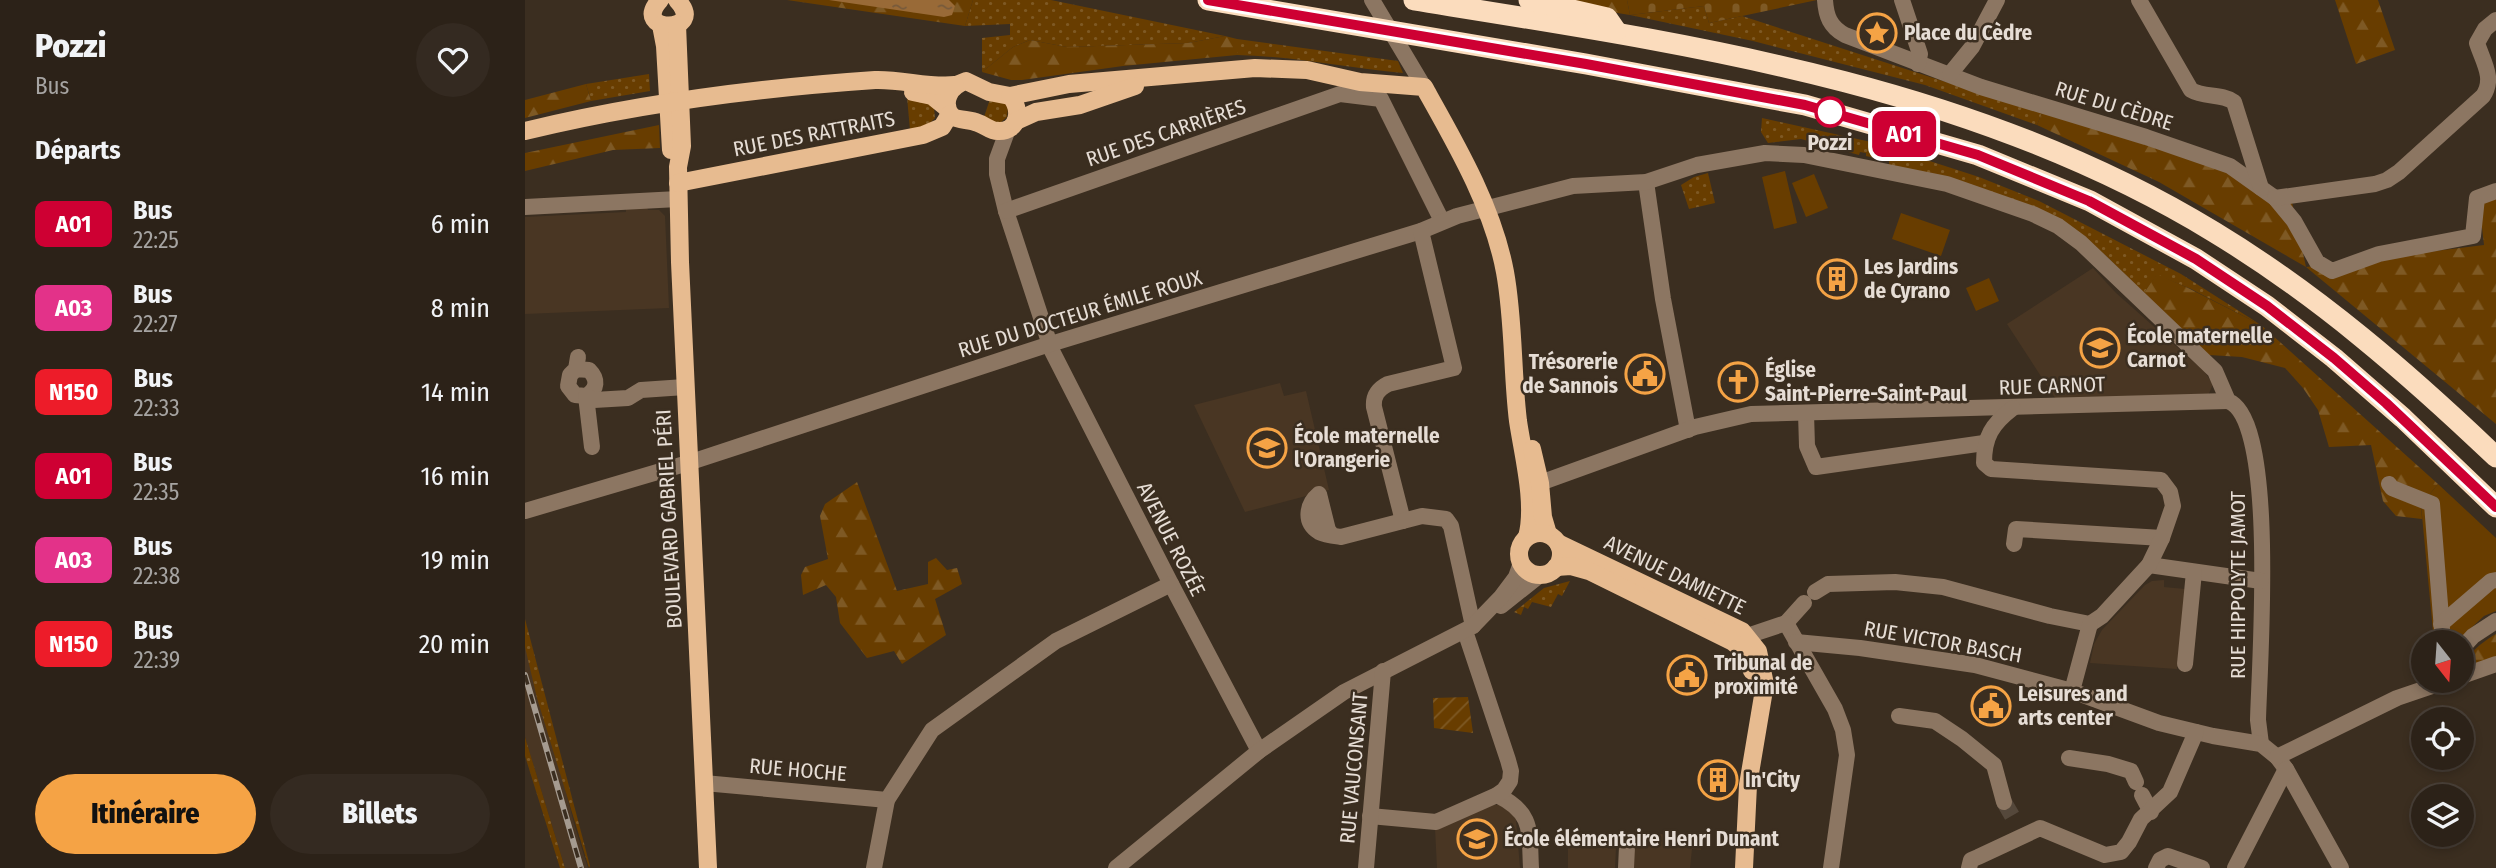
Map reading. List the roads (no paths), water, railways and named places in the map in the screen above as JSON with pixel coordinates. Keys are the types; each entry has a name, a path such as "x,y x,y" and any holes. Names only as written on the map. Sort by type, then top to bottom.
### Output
{"highway":[{"path":"1414,0 1777,64 1913,100 2025,138 2115,178 2214,232 2287,279 2408,375 2496,457"},
{"path":"1529,0 1607,18 1619,35"},
{"path":"1210,1 1586,64 1805,105 1978,155 2089,201 2196,259 2267,306 2334,358 2496,507"}],"main road":[{"path":"660,0 655,6 654,14 669,25 682,19 684,11 677,0"},
{"name":"BOULEVARD GABRIEL PÉRI","path":"669,25 665,46 670,149 678,183 688,463 708,868"},
{"path":"525,131 779,88 878,80 902,80 937,86 969,82 989,92 1010,96 1069,84 1255,68 1297,69 1360,82 1423,87 1485,208 1505,271 1515,396 1529,500 1527,537 1519,549 1521,564 1531,573 1548,571 1560,556 1543,517 1541,483 1515,396"},
{"path":"689,104 897,90 927,94 957,119 976,122 994,131 1036,113 1080,105 1134,86 1196,72"},
{"path":"948,111 948,95 955,85"},
{"path":"1010,96 1017,107 1012,125"},
{"path":"525,142 658,109"},
{"name":"RUE DES RATTRAITS","path":"678,183 923,135 942,127 948,111"},
{"path":"1527,537 1539,533 1553,539"},
{"name":"AVENUE DAMIETTE","path":"1553,539 1570,551 1656,588 1747,636 1761,657 1765,684 1748,785 1744,868"},
{"name":"AVENUE DAMIETTE","path":"1548,571 1571,566 1588,571 1733,642 1748,658 1753,680 1739,787 1735,868"}],"street":[{"path":"1373,0 1423,87"},
{"path":"1902,0 1920,54 1918,64"},
{"path":"1825,4 1828,20 1837,31 1950,74 1972,47 1997,0"},
{"path":"2139,0 2191,90 2224,97 2234,102 2268,193 2294,222 2317,262 2332,271 2379,254 2473,236 2477,198 2496,191"},
{"path":"2268,193 2375,184 2399,172 2489,88 2490,79 2477,43 2485,29 2496,20"},
{"name":"RUE DU CÈDRE","path":"1950,74 1981,87 2145,137 2229,166 2268,193"},
{"name":"RUE DES CARRIÈRES","path":"1006,211 1340,94 1381,99 1441,221"},
{"name":"AVENUE ROZÉE","path":"1012,125 996,168 1006,211 1050,345 1259,751"},
{"name":"RUE HIPPOLYTE JAMOT","path":"1646,182 1696,165 1739,156 1765,153 1804,155 1947,184 2032,214 2058,226 2081,243 2215,371 2228,401 2237,406 2250,430 2263,507 2258,720 2261,744"},
{"path":"1646,182 1672,352 1688,430"},
{"name":"RUE DU DOCTEUR ÉMILE ROUX","path":"525,511 688,463 1485,208 1573,186 1646,182"},
{"path":"525,205 569,204 678,183"},
{"path":"1403,521 1374,407 1375,395 1380,388 1388,384 1454,368 1421,230"},
{"path":"574,369 571,391 575,395 594,400 628,398 641,390 685,387"},
{"path":"553,372 589,370 594,375 596,382 594,389 586,396 584,416 592,447"},
{"name":"RUE CARNOT","path":"1541,483 1688,430 1751,414 2228,401"},
{"path":"2013,408 1998,419 1985,443 1984,463 1990,469 2161,480 2170,492 2173,506 2149,565 2102,616 2090,624 2073,691"},
{"path":"1806,412 1807,446 1816,467 1985,443"},
{"path":"1529,500 1541,483"},
{"path":"2389,484 2392,488 2432,505 2442,630"},
{"path":"1332,535 1341,537 1422,516 1446,519 1451,526 1469,628 1511,771 1510,781 1497,795 1436,822 1370,816"},
{"path":"2014,544 2016,529 2162,538"},
{"path":"1487,614 1515,577 1521,564"},
{"path":"2149,565 2261,581"},
{"path":"1116,868 1259,751 1344,692 1469,628 1548,571"},
{"path":"2185,664 2194,572"},
{"path":"2441,624 2491,581 2496,580"},
{"path":"1747,636 1786,623 1810,597 1828,584 1895,582 1943,587 2090,624"},
{"path":"874,868 887,800 932,730 1056,641 1171,584"},
{"path":"2475,635 2496,621"},
{"path":"1786,623 1835,709 1843,730 1847,755 1831,868"},
{"name":"RUE VICTOR BASCH","path":"1796,642 1860,648 1975,665 2073,691 2159,723 2261,744"},
{"path":"2475,671 2496,664"},
{"name":"RUE VAUCONSANT","path":"1366,868 1383,671"},
{"path":"2235,868 2282,763 2411,689"},
{"path":"2397,698 2412,693"},
{"path":"1899,716 1935,721 1970,745 1994,765 2004,802"},
{"path":"1969,868 1971,860 2018,829 2041,828 2105,855 2121,852 2141,819 2171,792 2196,732"},
{"path":"2261,744 2282,763 2341,868"},
{"path":"2069,758 2108,764 2131,771 2151,812"},
{"name":"RUE HOCHE","path":"704,783 887,800"},
{"path":"1497,795 1516,805 1523,814 1528,828 1531,868"},
{"path":"1626,868 1627,847"},
{"path":"2156,868 2160,860 2168,856 2202,868"}],"water":[{"path":"829,0 949,0 955,6 952,15 944,17"}],"tunnel":[{"path":"2004,802 2015,821"}],"railway":[{"path":"525,675 581,868"}],"place":[{"name":"Place du Cèdre","path":"1877,33"},
{"name":"Pozzi","path":"1830,112"},
{"name":"Les Jardins de Cyrano","path":"1837,279"},
{"name":"École maternelle Carnot","path":"2100,348"},
{"name":"Trésorerie de Sannois","path":"1645,374"},
{"name":"Église Saint-Pierre-Saint-Paul","path":"1738,382"},
{"name":"École maternelle l'Orangerie","path":"1267,448"},
{"name":"Tribunal de proximité","path":"1687,675"},
{"name":"Leisures and arts center","path":"1991,706"},
{"name":"In'City","path":"1718,780"},
{"name":"École élémentaire Henri Dunant","path":"1477,839"}]}
